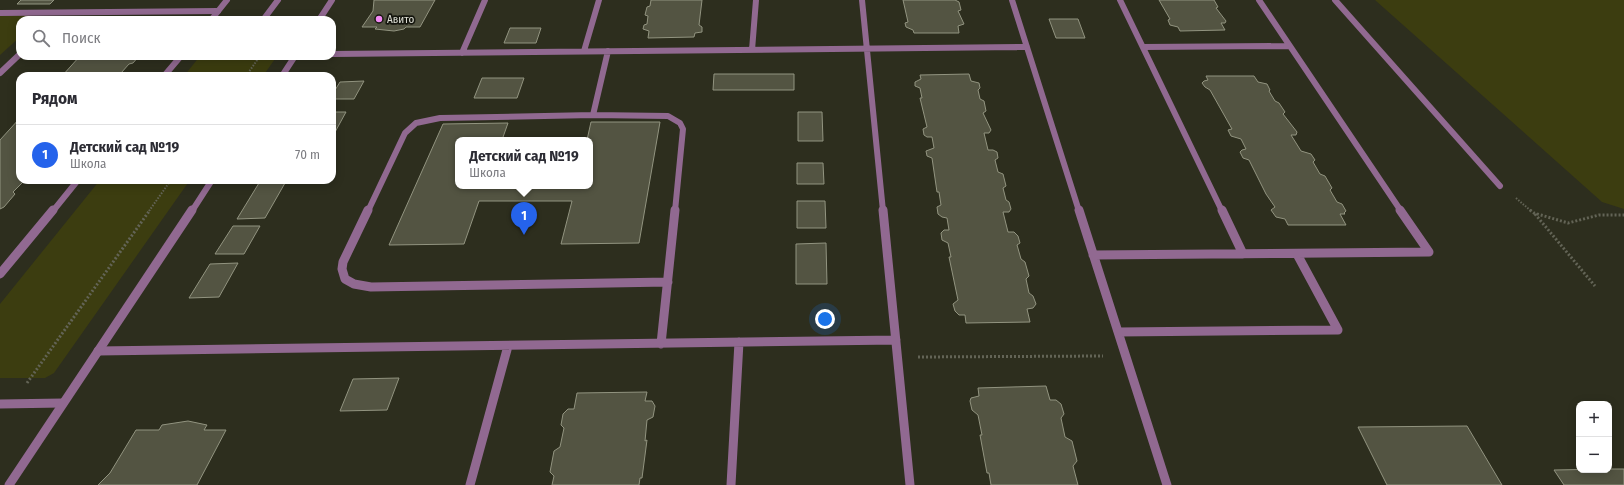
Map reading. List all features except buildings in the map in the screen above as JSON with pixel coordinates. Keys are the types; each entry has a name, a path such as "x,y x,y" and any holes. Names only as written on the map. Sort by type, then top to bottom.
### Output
{"street":[{"path":"214,16 227,0"},
{"path":"266,16 278,0"},
{"path":"322,16 332,0"},
{"path":"462,52 485,0"},
{"path":"584,51 599,0"},
{"path":"752,50 756,0"},
{"path":"862,0 910,485"},
{"path":"1012,0 1167,485"},
{"path":"1120,0 1243,254"},
{"path":"1093,255 1429,252 1259,0"},
{"path":"1335,0 1500,186"},
{"path":"0,13 218,11"},
{"path":"60,16 64,12"},
{"path":"1143,47 1289,46"},
{"path":"336,54 1027,47"},
{"path":"593,115 608,51"},
{"path":"0,73 16,58"},
{"path":"167,72 178,60"},
{"path":"285,72 292,60"},
{"path":"661,344 668,282 683,129 680,123 674,118 661,115 593,115 440,118 419,122 413,125 405,133 343,262 342,275 345,280 351,284 371,287 668,282"},
{"path":"0,274 75,184"},
{"path":"9,485 209,184"},
{"path":"1118,332 1338,330 1297,254"},
{"path":"98,351 896,340"},
{"path":"731,485 739,342"},
{"path":"470,485 508,346"},
{"path":"0,404 63,403"}],"path":[{"path":"249,72 257,60"},
{"path":"12,404 169,184"},
{"path":"1500,186 1534,213 1595,286"},
{"path":"1534,213 1568,223 1599,215 1624,215"},
{"path":"898,357 1125,356"}],"shaded area":[{"path":"1375,0 1624,0 1624,209 1602,202"},
{"path":"28,15 32,16 16,16 16,41 0,55 0,16"},
{"path":"197,60 274,60 266,72 187,72"},
{"path":"97,184 187,184 54,373 45,378 0,378 0,304"}],"place":[{"name":"Авито","path":"379,19"},
{"name":"Детский сад №19","path":"524,235"}]}
